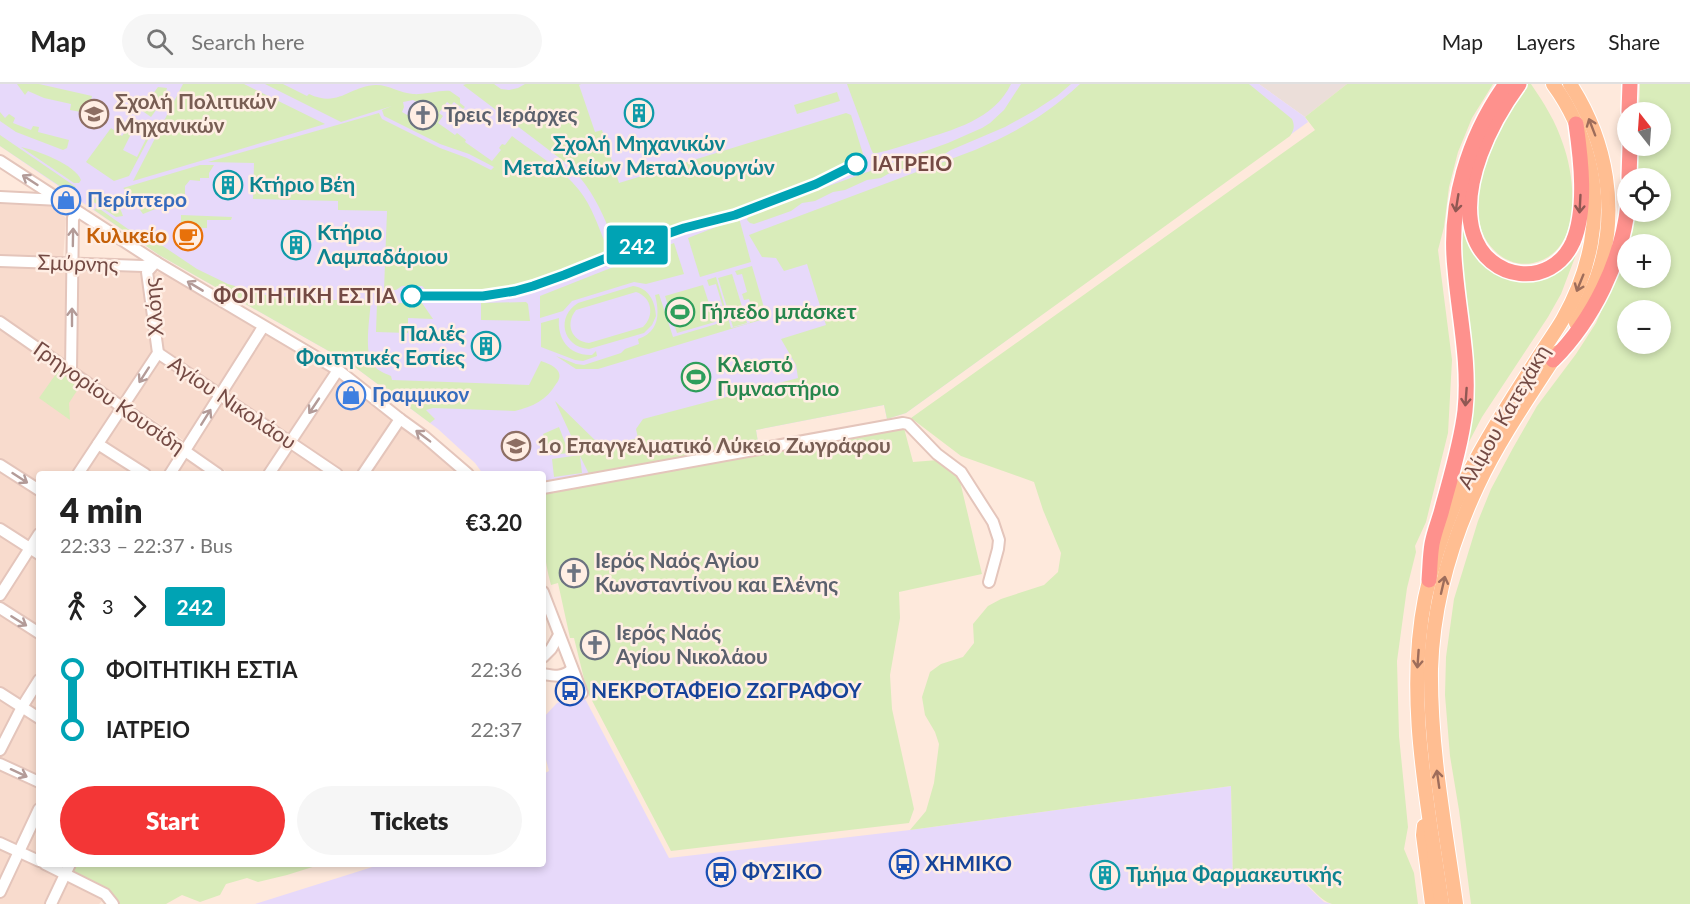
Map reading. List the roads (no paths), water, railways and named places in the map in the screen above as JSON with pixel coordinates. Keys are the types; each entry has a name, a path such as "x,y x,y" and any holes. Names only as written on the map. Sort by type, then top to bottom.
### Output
{"highway":[{"path":"1430,580 1432,544 1460,439 1466,392 1465,351 1454,267 1456,207 1463,173 1476,137 1490,109 1506,90 1519,84"},
{"path":"1629,102 1630,84"},
{"path":"1506,90 1479,159 1474,176 1470,208 1473,232 1478,245 1495,265 1507,271 1533,274 1546,270 1564,256 1572,243 1580,206 1580,164 1576,124"},
{"path":"1553,360 1567,346 1600,294 1617,253 1625,222"}],"main road":[{"name":"Αλίμου Κατεχάκη","path":"1442,904 1419,736 1418,665 1421,622 1430,580 1444,528 1466,477 1563,319 1584,272 1593,236 1594,185 1585,149 1566,103 1553,84"},
{"name":"Αλίμου Κατεχάκη","path":"1456,904 1433,742 1431,667 1435,623 1443,584 1458,532 1478,483 1490,460 1575,326 1591,292 1603,258 1608,220 1607,184 1598,144 1585,111 1570,84"},
{"path":"1427,797 1423,835 1432,904"},
{"path":"1446,837 1462,884 1465,904"}],"street":[{"path":"0,161 156,262 338,370 425,437 465,471"},
{"path":"0,197 61,200"},
{"path":"71,371 73,218 78,212"},
{"name":"Σμύρνης","path":"0,261 143,266 156,262"},
{"name":"Χλόης","path":"80,471 158,353 147,272 156,262"},
{"name":"Γρηγορίου Κουσίδη","path":"0,322 214,471"},
{"path":"172,471 263,327"},
{"name":"Αγίου Νικολάου","path":"158,353 333,471"},
{"path":"272,471 338,370"},
{"path":"365,471 400,419"},
{"path":"546,487 903,423 909,424 937,454 961,472 993,522 999,540 989,582"},
{"path":"98,444 140,471"},
{"path":"0,465 36,488"},
{"path":"0,529 34,551 0,596"},
{"path":"546,600 582,693"},
{"path":"0,608 36,631"},
{"path":"546,654 559,634"},
{"path":"546,675 558,677 572,669"},
{"path":"0,750 36,685"},
{"path":"0,693 36,716"},
{"path":"0,764 36,781"},
{"path":"0,892 36,815"},
{"path":"0,843 36,860"},
{"path":"51,904 68,869 105,894 113,904"}],"place":[{"name":"Σχολή Μηχανικών Μεταλλείων Μεταλλουργών","path":"639,113"},
{"name":"Σχολή Πολιτικών Μηχανικών","path":"94,114"},
{"name":"Τρεις Ιεράρχες","path":"423,115"},
{"name":"ΙΑΤΡΕΙΟ","path":"856,164"},
{"name":"Κτήριο Βέη","path":"228,185"},
{"name":"Περίπτερο","path":"66,200"},
{"name":"Κυλικείο","path":"188,236"},
{"name":"Κτήριο Λαμπαδάριου","path":"296,245"},
{"name":"ΦΟΙΤΗΤΙΚΗ ΕΣΤΙΑ","path":"412,296"},
{"name":"Γήπεδο μπάσκετ","path":"680,312"},
{"name":"Παλιές Φοιτητικές Εστίες","path":"486,346"},
{"name":"Κλειστό Γυμναστήριο","path":"696,377"},
{"name":"Γραμμικον","path":"351,395"},
{"name":"1ο Επαγγελματικό Λύκειο Ζωγράφου","path":"516,446"},
{"name":"Ιερός Ναός Αγίου Κωνσταντίνου και Ελένης","path":"574,573"},
{"name":"Ιερός Ναός Αγίου Νικολάου","path":"595,645"},
{"name":"ΝΕΚΡΟΤΑΦΕΙΟ ΖΩΓΡΑΦΟΥ","path":"570,691"},
{"name":"ΧΗΜΙΚΟ","path":"904,864"},
{"name":"ΦΥΣΙΚΟ","path":"721,872"},
{"name":"Τμήμα Φαρμακευτικής","path":"1105,875"}]}
